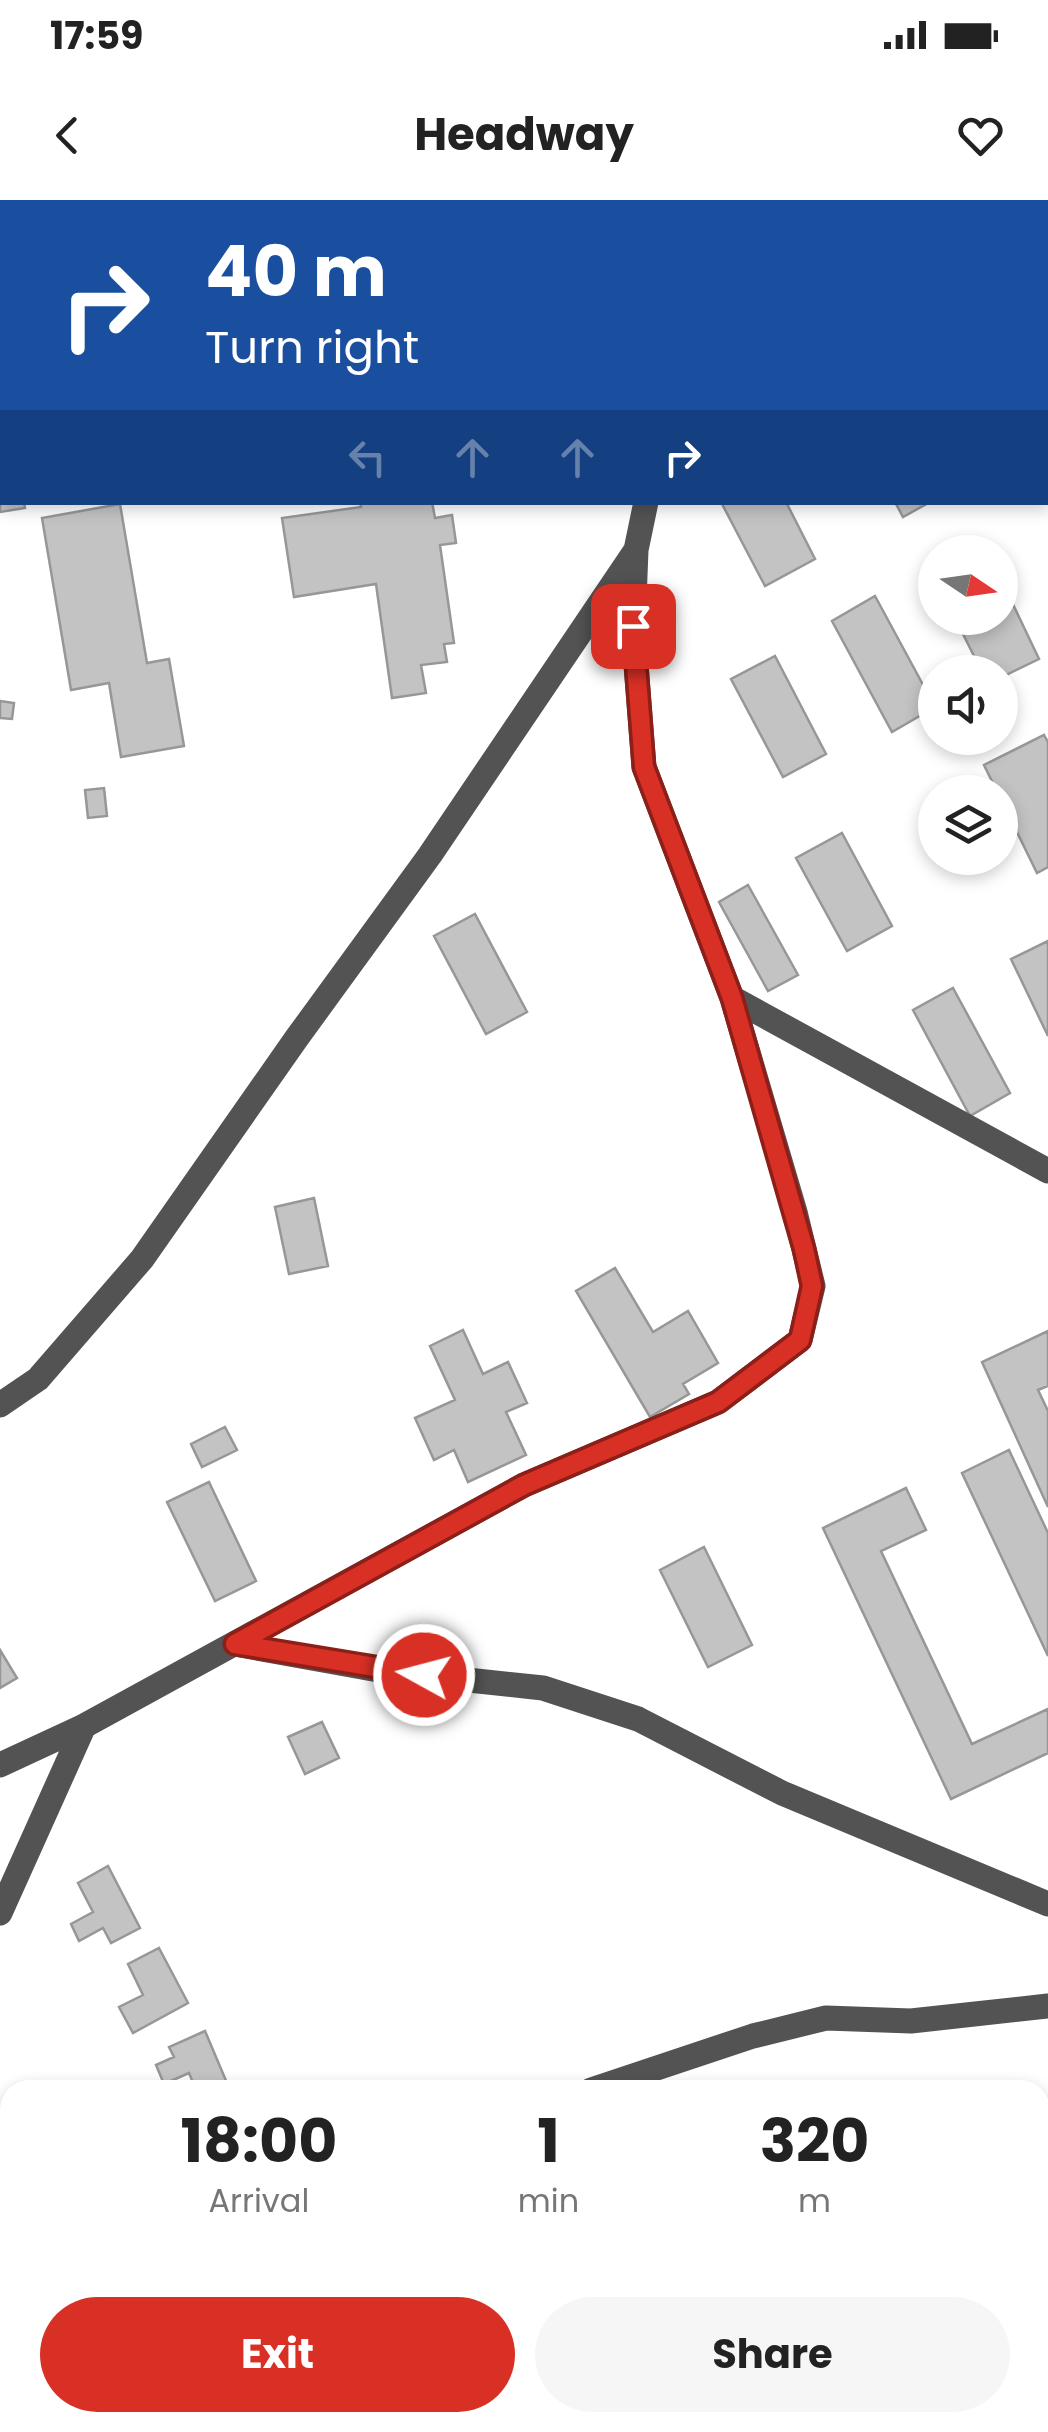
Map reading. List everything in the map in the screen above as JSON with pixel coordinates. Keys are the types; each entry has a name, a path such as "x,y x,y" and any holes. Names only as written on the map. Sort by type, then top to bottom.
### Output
{"street":[{"path":"0,1765 84,1726 524,1485 718,1402 800,1340 812,1286 795,1212 732,998 644,767 633,626 636,550 645,505"},
{"path":"0,1405 38,1379 142,1259 430,855 636,550"},
{"path":"732,998 1048,1171"},
{"path":"235,1644 384,1671 543,1688 638,1719 782,1793 1048,1904"},
{"path":"0,1913 84,1726"},
{"path":"620,2080 753,2036 826,2018 912,2021 1048,2006"}],"building":[{"path":"0,505 24,505 25,508 0,512"},
{"path":"120,505 147,663 169,659 184,746 121,757 109,683 71,690 42,518"},
{"path":"433,505 435,518 452,515 456,543 440,545 454,643 444,644 447,662 421,665 426,693 392,698 376,584 294,597 282,518 361,507"},
{"path":"723,505 788,505 815,559 765,586"},
{"path":"897,505 925,505 903,517"},
{"path":"875,596 918,676 918,717 892,732 832,621"},
{"path":"1018,615 1039,659 1018,669 1018,655 974,655 964,635 1018,635"},
{"path":"775,656 826,754 783,777 731,679"},
{"path":"0,701 14,703 12,719 0,718"},
{"path":"1044,735 1048,742 1048,867 1037,873 1018,834 1018,775 989,775 984,765 1004,755 1018,755 1018,748"},
{"path":"104,788 107,816 88,818 85,790"},
{"path":"842,833 892,926 847,951 796,858"},
{"path":"748,885 798,975 768,991 719,902"},
{"path":"475,914 527,1012 486,1034 434,936"},
{"path":"1048,941 1048,1036 1011,959"},
{"path":"953,988 1010,1093 970,1116 913,1010"},
{"path":"314,1198 328,1266 289,1274 275,1207"},
{"path":"615,1268 653,1332 688,1311 718,1363 683,1384 689,1394 650,1417 576,1291"},
{"path":"463,1330 483,1374 508,1362 527,1403 506,1412 526,1455 468,1482 454,1450 434,1460 415,1418 455,1400 430,1346"},
{"path":"1048,1331 1048,1386 1038,1390 1048,1411 1048,1507 982,1362"},
{"path":"225,1427 237,1450 202,1467 191,1444"},
{"path":"1009,1450 1048,1533 1048,1656 962,1473"},
{"path":"209,1482 256,1581 215,1601 167,1502"},
{"path":"906,1488 926,1530 881,1551 972,1744 1048,1709 1048,1753 951,1799 823,1528"},
{"path":"704,1547 752,1645 708,1667 660,1570"},
{"path":"0,1650 17,1678 0,1688"},
{"path":"322,1722 339,1758 305,1774 288,1737"},
{"path":"108,1866 140,1928 111,1943 103,1928 79,1941 71,1924 93,1912 78,1883"},
{"path":"159,1948 188,2003 133,2033 119,2007 143,1995 128,1964"},
{"path":"205,2031 226,2080 192,2080 189,2073 162,2080 156,2065 174,2057 169,2047"}],"route":[{"path":"424,1675 235,1644 524,1485 718,1402 800,1340 812,1286 795,1212 732,998 644,767 633,626"}]}
